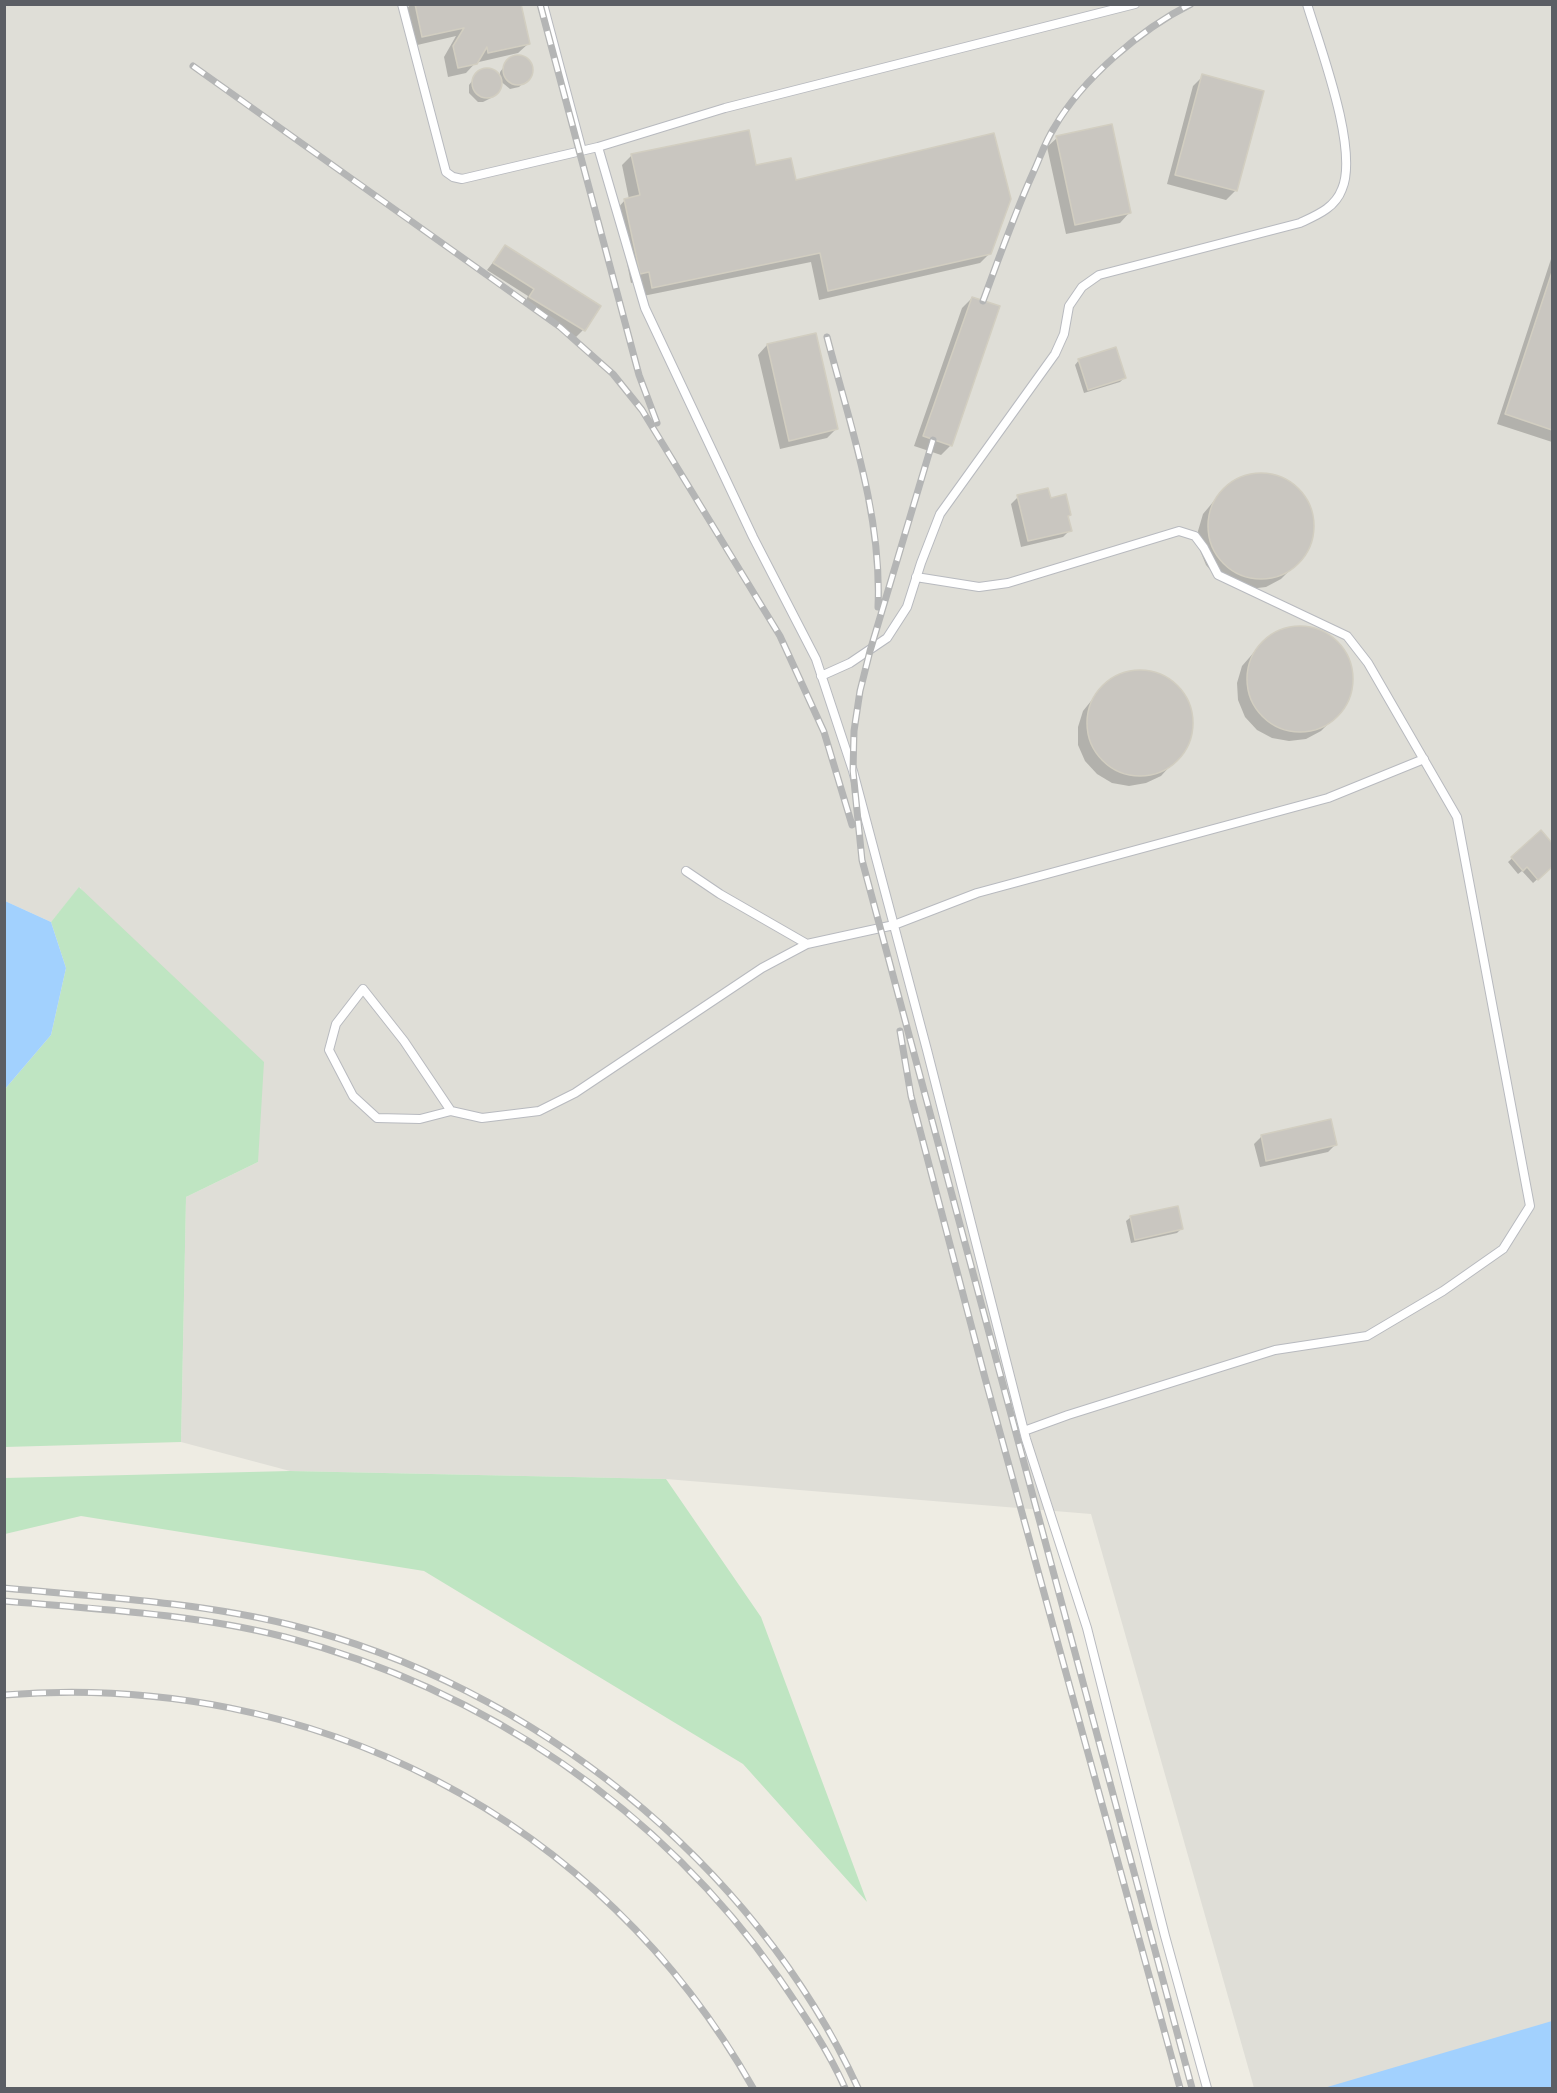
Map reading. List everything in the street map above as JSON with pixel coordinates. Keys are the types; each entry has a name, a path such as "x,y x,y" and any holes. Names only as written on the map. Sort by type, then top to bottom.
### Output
{"lane":[{"path":"402,4 446,172 462,179 598,147 726,108 1135,4"},
{"path":"543,4 582,151"},
{"path":"821,676 850,663 887,638 907,607 940,514 1055,354 1064,334 1069,306 1082,287 1099,274 1300,223 1325,211 1342,191 1347,170 1343,126 1307,4"},
{"path":"598,147 645,308 753,537 816,659 853,771 1024,1431 1087,1628 1206,2088"},
{"path":"916,577 979,587 1008,583 1179,531 1195,536 1218,575 1347,636 1368,663 1457,817 1530,1206 1503,1249 1443,1291 1367,1336 1275,1350 1024,1431"},
{"path":"451,1111 404,1041 363,989 336,1024 329,1050 353,1096 377,1118 420,1119 451,1111 482,1118 539,1111 575,1093 762,968 807,944 894,925 977,893 1328,798 1424,759"},
{"path":"686,871 720,894 807,944"}],"shaded area":[{"path":"5,5 1552,5 1552,2088 1254,2088 1091,1514 666,1479 290,1471 181,1442 186,1197 258,1162 80,887 51,922 5,901"}],"green space":[{"path":"79,887 264,1062 258,1162 186,1197 181,1442 5,1447 5,1089 51,1035 66,968 51,922"},
{"path":"290,1471 666,1479 761,1617 867,1902 743,1764 424,1571 81,1516 5,1534 5,1478"}],"water":[{"path":"5,901 51,922 66,968 51,1035 5,1089"},
{"path":"1552,2021 1552,2088 1324,2088"}],"building":[{"path":"415,4 521,4 530,44 488,53 487,47 477,64 458,68 453,46 464,28 422,37"},
{"path":"518,55 524,56 532,64 532,76 524,84 518,85 512,84 504,76 503,70 504,64 512,56"},
{"path":"487,68 493,69 501,77 501,89 493,97 487,98 481,97 473,89 472,83 473,77 481,69"},
{"path":"1202,74 1264,91 1237,191 1175,175"},
{"path":"1112,124 1131,213 1075,225 1056,136"},
{"path":"749,130 756,165 791,158 796,180 994,133 1011,199 991,254 828,291 820,253 652,288 649,272 640,274 624,199 640,195 631,154"},
{"path":"505,245 601,306 585,331 529,297 534,289 493,263"},
{"path":"1552,272 1552,430 1505,414"},
{"path":"972,297 1000,306 952,446 923,436"},
{"path":"816,333 838,429 789,441 767,344"},
{"path":"1116,347 1126,378 1088,390 1078,359"},
{"path":"1261,473 1281,477 1299,488 1310,506 1314,526 1310,546 1299,564 1281,575 1261,579 1241,575 1223,564 1212,546 1208,526 1212,506 1223,488 1241,477"},
{"path":"1048,488 1051,498 1066,494 1072,531 1028,541 1017,495"},
{"path":"1300,626 1320,630 1338,641 1349,659 1353,679 1349,699 1338,717 1320,728 1300,732 1280,728 1262,717 1251,699 1247,679 1251,659 1262,641 1280,630"},
{"path":"1140,670 1160,674 1178,685 1189,703 1193,723 1189,743 1178,761 1160,772 1140,776 1120,772 1102,761 1091,743 1087,723 1091,703 1102,685 1120,674"},
{"path":"1541,830 1552,843 1552,867 1538,880 1527,867 1523,871 1511,857"},
{"path":"1331,1119 1337,1145 1266,1161 1261,1135"},
{"path":"1178,1206 1183,1229 1135,1240 1130,1216"}],"railway":[{"path":"540,4 639,375 657,423"},
{"path":"983,301 1043,150 1066,110 1080,91 1114,57 1152,27 1191,4"},
{"path":"193,66 560,327 613,374 642,410 780,636 824,732 852,825"},
{"path":"827,337 870,504 878,573 878,607"},
{"path":"933,440 860,691 854,731 853,771 862,860 1192,2088"},
{"path":"900,1031 911,1096 985,1378 1180,2088"},
{"path":"4,1588 184,1606 291,1625 380,1653 466,1691 548,1738 626,1794 696,1858 759,1929 814,2006 858,2088"},
{"path":"4,1601 181,1618 285,1637 359,1660 430,1688 498,1723 562,1764 623,1810 680,1861 732,1917 779,1978 823,2046 845,2088"},
{"path":"4,1695 118,1694 230,1708 336,1737 437,1781 530,1838 615,1909 690,1993 753,2088"}]}
